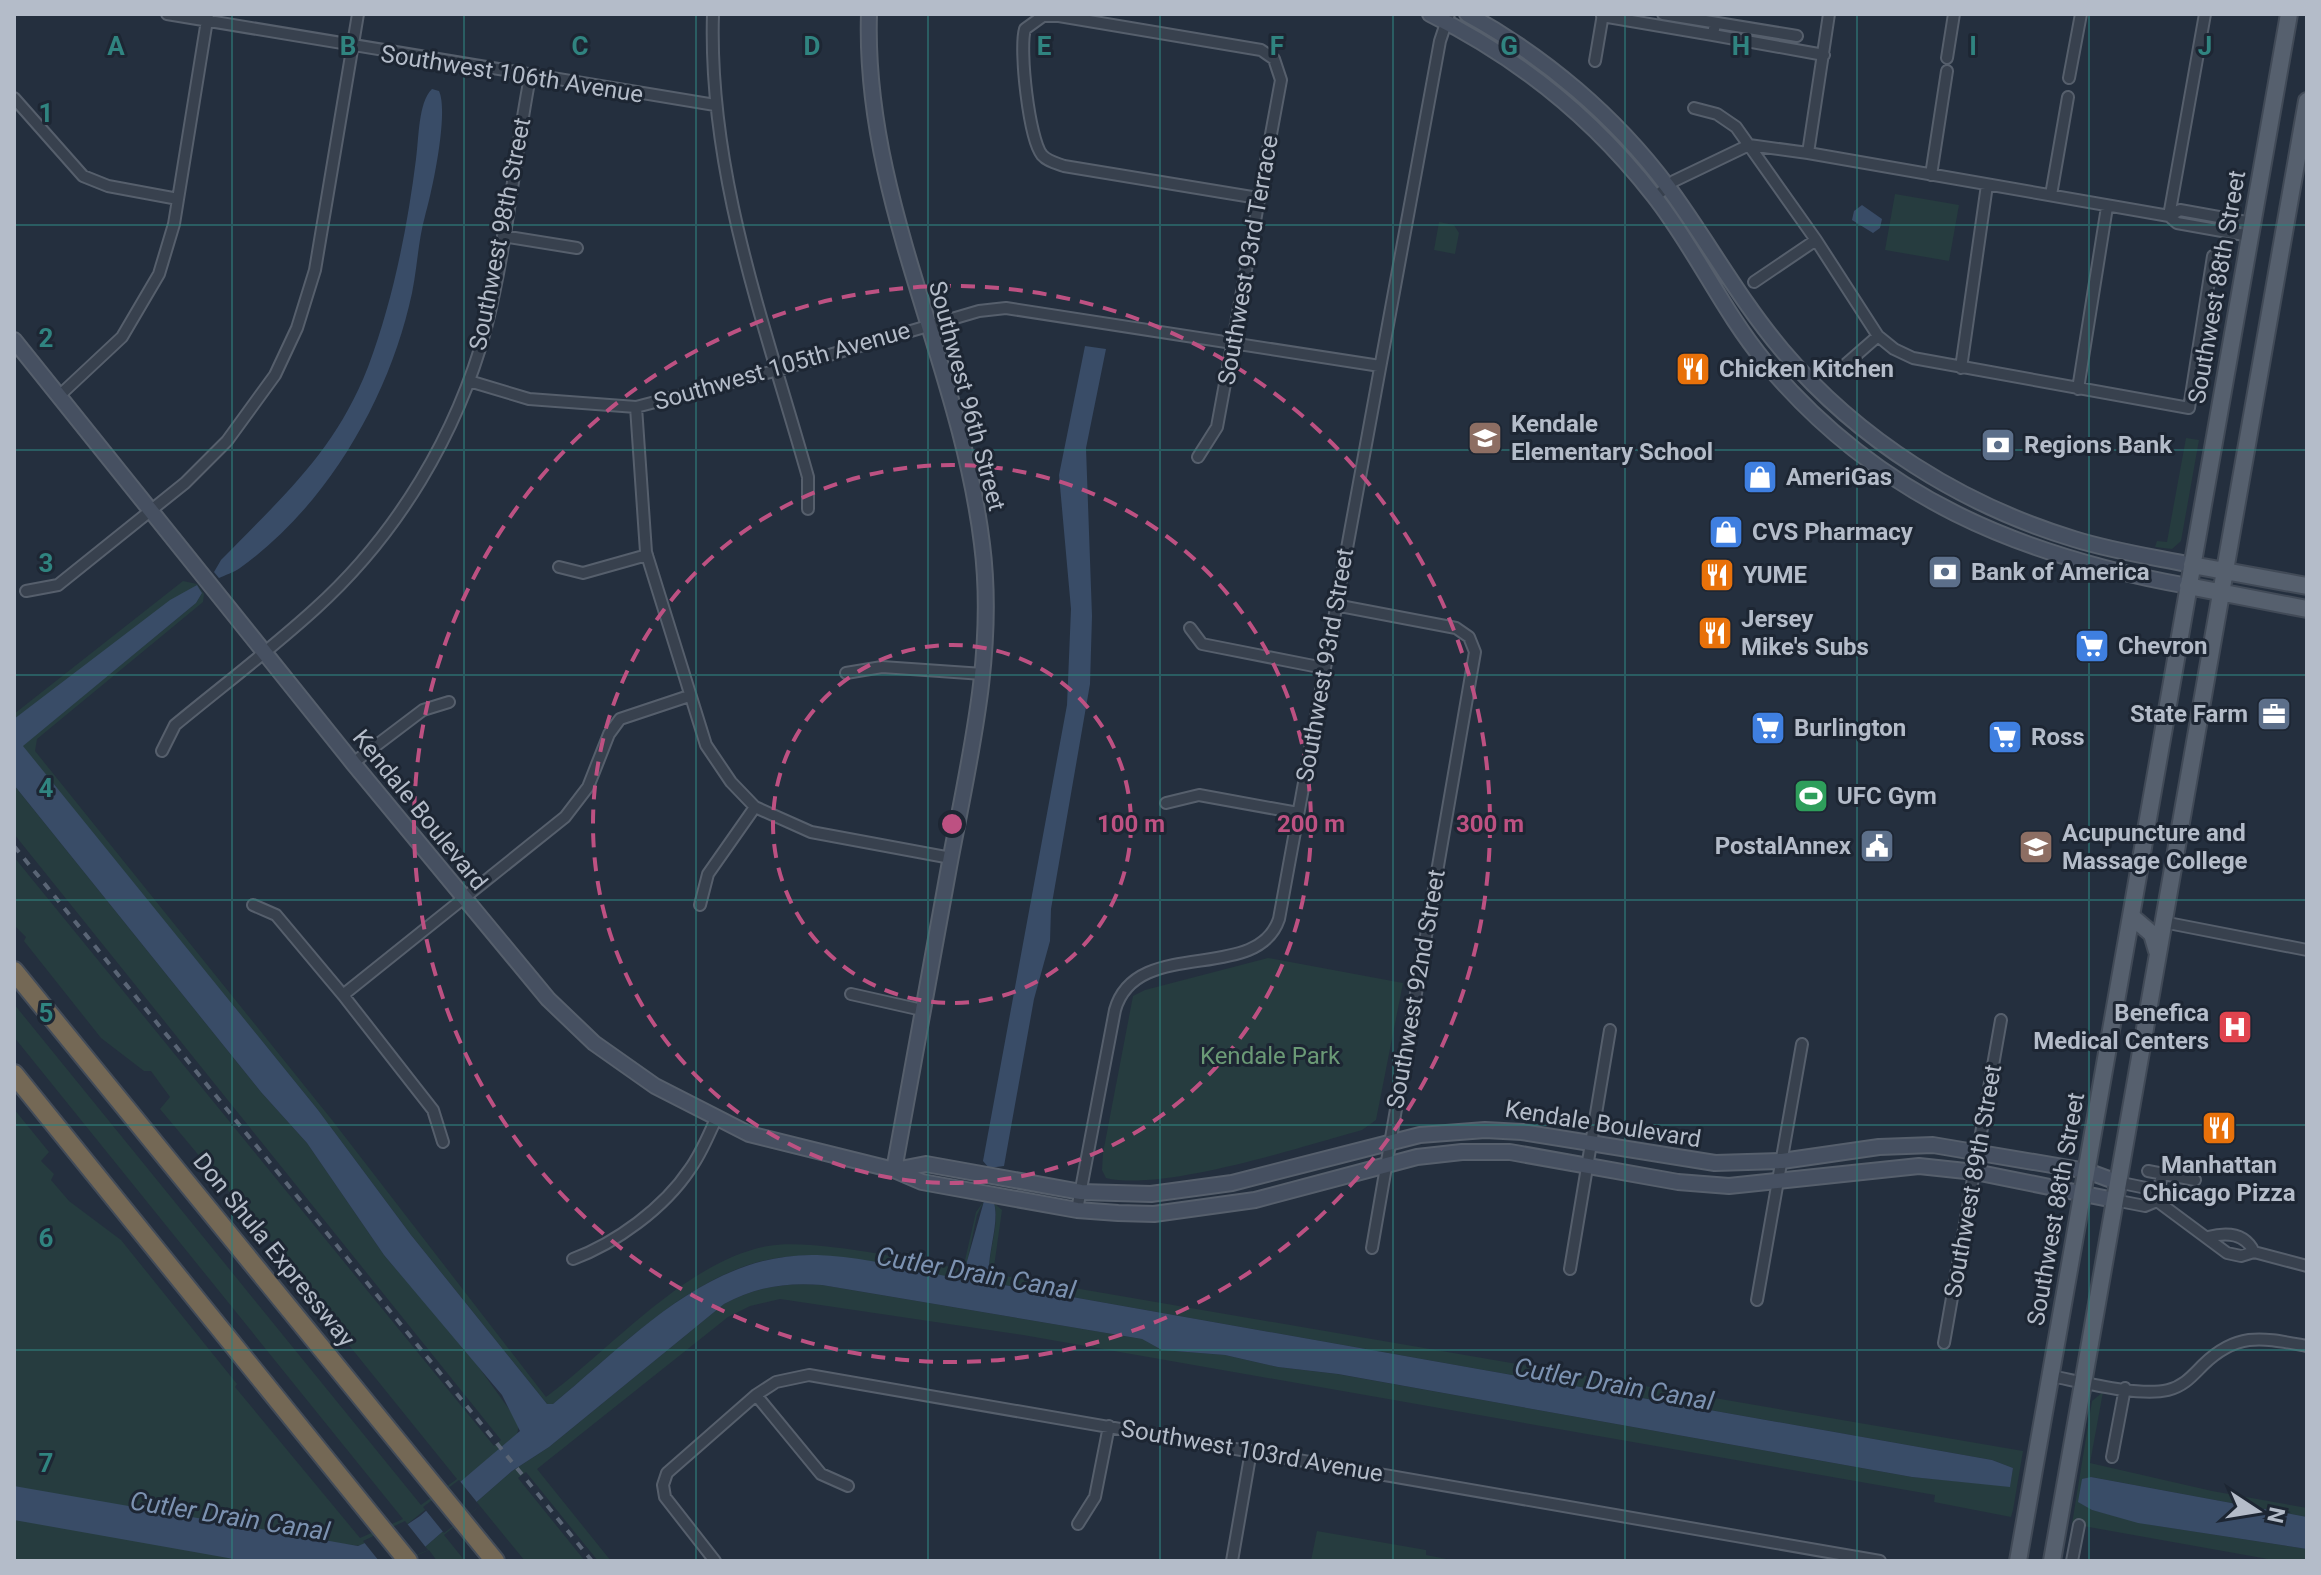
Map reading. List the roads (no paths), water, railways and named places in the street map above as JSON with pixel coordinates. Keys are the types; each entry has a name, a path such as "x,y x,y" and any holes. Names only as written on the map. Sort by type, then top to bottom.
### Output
{"highway":[{"name":"Don Shula Expressway","path":"14,971 495,1561"},
{"path":"14,1074 408,1561"}],"main road":[{"name":"Southwest 88th Street","path":"2018,1561 2289,14"},
{"path":"2052,1561 2307,101"},
{"path":"2192,565 2307,586"},
{"path":"2188,586 2307,609"},
{"path":"2131,916 2152,934 2157,953"}],"street":[{"name":"Southwest 106th Avenue","path":"167,14 207,18 352,48 715,105"},
{"path":"26,591 58,585 209,461 245,419 275,375 297,328 317,259 358,14"},
{"path":"713,14 715,105 733,213 808,477 808,509"},
{"name":"Southwest 96th Street","path":"869,14 869,65 879,151 979,520 986,609 983,674 894,1170"},
{"path":"1430,14 1448,18 1499,53 1558,97 1594,129 1655,197 1744,336 1804,404 1883,470 1925,498 1985,529 2030,547 2092,567 2188,586"},
{"path":"1467,14 1513,41 1567,82 1615,126 1667,186 1758,319 1798,368 1831,401 1916,467 1962,494 2072,539 2192,565"},
{"path":"1663,14 1702,17 1715,23 1797,36"},
{"path":"1808,153 1829,14"},
{"path":"1947,58 1954,14"},
{"path":"2069,78 2081,14"},
{"path":"2169,216 2205,14"},
{"path":"1595,61 1603,15 1824,55"},
{"path":"1043,16 1025,29 1022,44 1035,139 1047,160 1258,198"},
{"name":"Southwest 93rd Terrace","path":"1043,16 1261,50 1274,59 1281,80 1233,344 1217,427 1198,457"},
{"path":"60,395 109,351 148,298 164,261 178,199 207,18"},
{"name":"Southwest 93rd Street","path":"1077,1210 1120,994 1130,981 1145,973 1249,949 1269,938 1279,919 1335,605 1448,18"},
{"path":"1713,35 1715,23"},
{"path":"1931,175 1947,71"},
{"name":"Southwest 98th Street","path":"162,751 175,725 331,595 395,520 448,431 469,381 486,326 530,77"},
{"path":"2051,195 2068,97"},
{"path":"14,98 83,176 108,186 178,199"},
{"path":"1694,108 1717,114 1736,127 1816,240 1878,336 1907,357 2189,408 2213,256"},
{"path":"1655,197 1667,186 1749,145 2169,216 2177,223 2200,227 2251,229"},
{"path":"1961,368 1987,185"},
{"path":"2078,389 2107,207"},
{"path":"2169,216 2180,210 2251,229"},
{"path":"2200,227 2203,214"},
{"path":"503,236 577,248"},
{"path":"1754,282 1816,240"},
{"name":"Southwest 105th Avenue","path":"469,381 529,399 636,407 778,370 979,311 1018,308 1380,366"},
{"path":"1838,371 1878,336"},
{"name":"Kendale Boulevard","path":"14,340 526,974 581,1032 655,1086 716,1119 795,1148 894,1170 922,1182 1077,1210 1154,1214 1215,1207 1255,1200 1384,1165 1462,1152 1510,1152 1678,1182 1729,1186 1778,1183 1865,1169 1919,1166 1975,1172 2114,1200"},
{"path":"1804,404 1816,399 1831,401"},
{"path":"636,407 642,524 647,555 706,745 731,782 755,807 811,832 951,858"},
{"path":"1883,470 1916,467"},
{"path":"1916,467 1925,498"},
{"path":"1925,498 1962,494"},
{"path":"559,567 583,573 647,555"},
{"name":"Southwest 92nd Street","path":"1335,605 1456,628 1469,637 1475,652 1372,1248"},
{"path":"1190,628 1202,644 1324,668"},
{"path":"846,673 882,667 983,674"},
{"path":"343,995 464,900 574,807 588,787 609,734 620,719 689,696"},
{"path":"353,763 423,710 449,702"},
{"path":"1166,803 1199,795 1298,813"},
{"path":"700,905 708,874 755,807"},
{"path":"253,905 276,915 343,995 433,1110 443,1142"},
{"path":"2163,922 2307,950"},
{"path":"851,994 922,1010"},
{"name":"Southwest 89th Street","path":"1944,1343 2001,1020"},
{"path":"1570,1269 1610,1030"},
{"path":"1757,1300 1802,1044"},
{"path":"573,1259 603,1248 675,1189 693,1165 716,1119"},
{"name":"Kendale Boulevard","path":"894,1170 926,1164 1081,1192 1151,1194 1195,1190 1445,1132 1485,1130 1700,1162 1782,1161 1899,1146 1979,1151 2087,1171 2117,1182"},
{"path":"2148,1171 2195,1180"},
{"path":"2157,1201 2162,1174"},
{"path":"2117,1182 2151,1189 2157,1201 2227,1253 2241,1256 2254,1252 2307,1266"},
{"path":"2114,1200 2145,1206 2157,1201"},
{"path":"2208,1237 2237,1235 2249,1243 2254,1252"},
{"path":"2051,1376 2157,1392 2180,1386 2218,1351 2242,1340 2266,1339 2307,1346"},
{"name":"Southwest 103rd Avenue","path":"715,1561 665,1497 663,1485 668,1471 756,1395 783,1379 812,1375 1880,1561"},
{"path":"2112,1457 2125,1388"},
{"path":"756,1395 821,1474 848,1486"},
{"path":"1078,1524 1095,1497 1109,1426"},
{"path":"1232,1561 1251,1451"},
{"path":"2072,1561 2079,1525"}],"water":[{"path":"432,89 439,91 442,102 438,153 422,227 412,295 384,380 347,452 324,485 270,544 240,568 219,578 214,572 221,560 305,472 340,424 355,397 385,316 398,264 422,112"},
{"path":"1862,205 1882,219 1880,228 1873,233 1852,220 1854,211"},
{"path":"1085,346 1106,349 1086,448 1092,616 1090,684 1051,909 1050,941 1034,999 1004,1166 989,1168 983,1161 1067,705 1071,609 1059,475"},
{"name":"Cutler Drain Canal","path":"197,585 202,593 196,603 23,746 318,1110 411,1235 547,1404 553,1404 673,1304 741,1268 778,1258 817,1255 871,1261 962,1279 984,1201 994,1203 995,1212 989,1267 993,1283 1992,1460 2013,1468 2010,1487 1912,1477 1338,1374 1278,1367 1225,1355 1162,1350 1142,1339 822,1285 796,1284 760,1290 724,1304 549,1447 512,1471 425,1547 393,1561 245,1561 14,1520 14,1486 358,1546 405,1526 420,1516 520,1431 502,1395 384,1255 307,1143 261,1092 14,785 14,719 170,600"},
{"path":"2091,1477 2307,1517 2307,1549 2138,1523 2092,1510 2078,1502 2082,1479"}],"railway":[{"path":"14,846 592,1561"}],"place":[{"name":"Chicken Kitchen","path":"1693,369"},
{"name":"Kendale Elementary School","path":"1485,438"},
{"name":"Regions Bank","path":"1998,445"},
{"name":"AmeriGas","path":"1760,477"},
{"name":"CVS Pharmacy","path":"1726,532"},
{"name":"Bank of America","path":"1945,572"},
{"name":"YUME","path":"1717,575"},
{"name":"Jersey Mike's Subs","path":"1715,633"},
{"name":"Chevron","path":"2092,646"},
{"name":"State Farm","path":"2274,714"},
{"name":"Burlington","path":"1768,728"},
{"name":"Ross","path":"2005,737"},
{"name":"UFC Gym","path":"1811,796"},
{"name":"PostalAnnex","path":"1877,846"},
{"name":"Acupuncture and Massage College","path":"2036,847"},
{"name":"Benefica Medical Centers","path":"2235,1027"},
{"name":"Manhattan Chicago Pizza","path":"2219,1128"}],"park label":[{"name":"Kendale Park","path":"1270,1056"}]}
